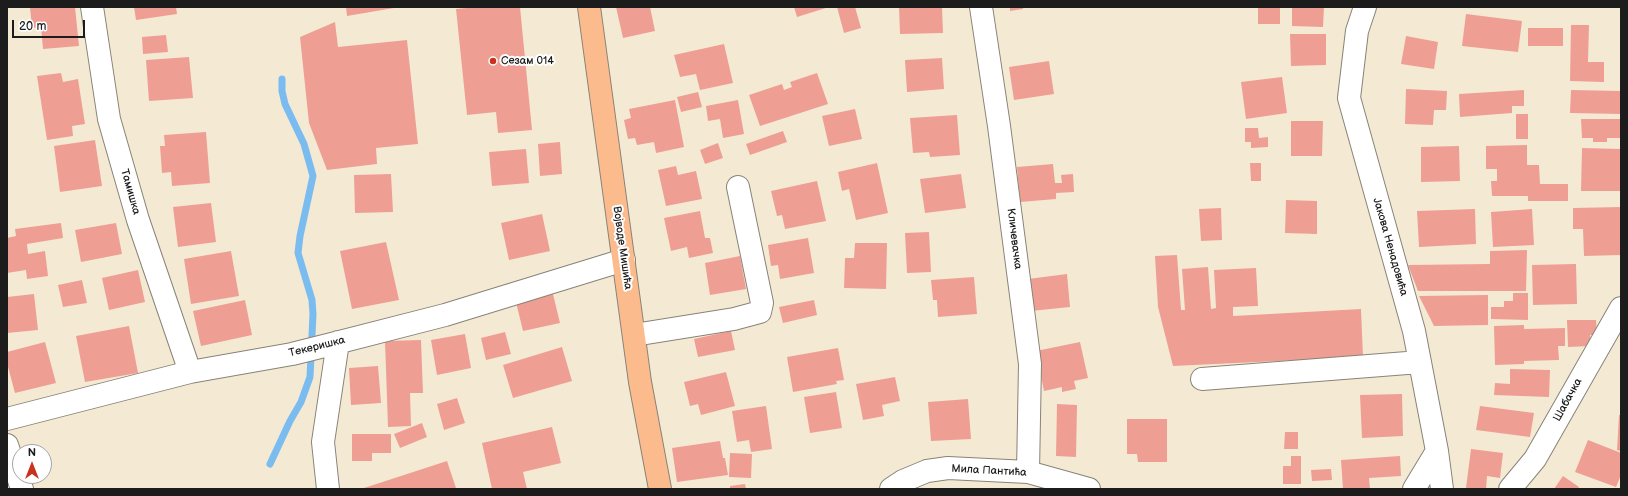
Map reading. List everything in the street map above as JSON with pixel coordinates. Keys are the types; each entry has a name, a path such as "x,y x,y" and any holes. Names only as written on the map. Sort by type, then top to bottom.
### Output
{"main road":[{"name":"Војводе Мишића","path":"589,7 646,419 660,489"}],"street":[{"name":"Тамишка","path":"92,7 109,119 138,220 190,372"},
{"name":"Кличевачка","path":"981,7 1000,126 1030,364 1028,472"},
{"name":"Јакова Ненадовића","path":"1365,7 1357,31 1348,98 1414,331 1437,451 1442,489"},
{"path":"634,335 734,319 760,312 762,303 738,187"},
{"name":"Текеришка","path":"7,419 190,372 292,354 333,344 445,315 624,260"},
{"name":"Шабачка","path":"1510,489 1535,458 1621,308"},
{"path":"328,489 323,442 333,344"},
{"path":"1202,379 1420,362"},
{"path":"7,445 22,489"},
{"path":"1414,489 1437,451"},
{"name":"Мила Пантића","path":"891,489 903,480 927,471 948,468 1028,472 1089,489"}],"building":[{"path":"30,7 75,7 79,46 43,49 41,27 32,28"},
{"path":"134,7 176,7 177,14 136,20"},
{"path":"346,7 394,7 394,8 347,16"},
{"name":"Сезам 014","path":"477,7 520,7 532,130 498,133 496,112 467,115 456,9"},
{"path":"616,7 650,7 655,31 623,38"},
{"path":"794,7 829,7 797,17"},
{"path":"837,7 855,7 861,28 844,33"},
{"path":"899,7 942,7 943,33 900,34"},
{"path":"1010,7 1023,7 1023,9 1010,11"},
{"path":"1258,7 1280,7 1280,24 1258,24"},
{"path":"1292,7 1324,7 1323,27 1292,26"},
{"path":"1466,14 1522,21 1518,52 1462,46"},
{"path":"335,22 338,47 407,40 418,144 376,148 377,164 327,170 309,123 300,37"},
{"path":"1571,25 1589,25 1588,62 1604,62 1604,82 1570,81"},
{"path":"1528,28 1563,28 1563,46 1528,46"},
{"path":"1290,34 1326,34 1326,65 1291,66"},
{"path":"166,35 168,52 143,54 142,37"},
{"path":"1406,36 1438,42 1434,69 1401,64"},
{"path":"724,44 733,83 700,90 696,74 680,77 674,55"},
{"path":"189,57 193,98 149,101 146,60"},
{"path":"942,58 944,89 907,92 905,60"},
{"path":"1049,61 1054,94 1014,100 1009,67"},
{"path":"61,73 63,82 78,79 85,124 72,126 73,136 47,140 37,76"},
{"path":"817,73 828,104 760,126 749,95 782,84 784,90 792,87 790,82"},
{"path":"1282,77 1287,113 1246,119 1241,82"},
{"path":"1406,89 1447,91 1446,110 1434,110 1433,125 1405,124"},
{"path":"1524,90 1524,106 1512,106 1512,113 1460,117 1459,94"},
{"path":"1571,90 1621,91 1621,114 1570,113"},
{"path":"698,92 702,107 681,112 677,97"},
{"path":"675,100 684,147 656,153 654,142 637,145 635,138 628,139 624,120 631,118 629,109"},
{"path":"738,100 744,134 723,138 720,119 708,121 706,106"},
{"path":"855,109 862,139 829,146 822,116"},
{"path":"1516,114 1528,114 1528,139 1516,139"},
{"path":"957,115 960,155 930,157 929,152 913,153 910,118"},
{"path":"1581,119 1621,119 1621,138 1607,138 1607,142 1593,142 1593,138 1582,138"},
{"path":"1291,121 1323,121 1322,156 1291,156"},
{"path":"1245,128 1258,128 1259,138 1268,137 1268,147 1251,148 1251,142 1245,142"},
{"path":"783,131 787,142 750,155 746,144"},
{"path":"206,132 210,183 172,186 171,172 162,173 160,146 165,146 164,135"},
{"path":"95,140 102,186 60,192 54,146"},
{"path":"560,142 562,174 540,176 538,144"},
{"path":"718,143 723,158 705,164 700,150"},
{"path":"1527,145 1527,165 1539,165 1540,184 1568,184 1568,201 1528,201 1528,196 1492,196 1491,181 1497,181 1497,169 1486,169 1486,146"},
{"path":"1459,146 1460,181 1421,182 1421,147"},
{"path":"1582,148 1621,149 1621,191 1581,191"},
{"path":"526,149 529,183 492,186 489,152"},
{"path":"877,163 888,213 856,220 849,189 842,191 838,172"},
{"path":"1250,163 1261,163 1261,181 1251,181"},
{"path":"1053,164 1055,183 1062,183 1061,175 1073,174 1074,192 1056,193 1056,199 1020,202 1017,167"},
{"path":"676,166 678,175 696,171 702,199 666,206 658,170"},
{"path":"391,174 393,212 355,213 354,175"},
{"path":"961,174 966,208 925,213 920,179"},
{"path":"817,181 826,221 785,229 782,215 777,216 771,191"},
{"path":"1286,200 1317,201 1317,234 1285,233"},
{"path":"211,203 216,242 178,247 173,207"},
{"path":"1621,207 1621,255 1584,256 1583,229 1573,229 1573,208"},
{"path":"1221,208 1222,240 1201,241 1199,209"},
{"path":"1475,209 1476,244 1419,247 1417,211"},
{"path":"1532,209 1534,245 1493,247 1491,212"},
{"path":"700,211 705,238 710,238 713,253 689,258 687,247 671,251 664,218"},
{"path":"542,214 550,251 509,260 501,223"},
{"path":"61,223 63,238 27,244 28,254 45,251 48,276 27,279 26,270 7,273 7,238 16,236 15,229"},
{"path":"116,223 122,254 81,262 75,230"},
{"path":"929,232 931,272 907,273 905,233"},
{"path":"808,238 814,273 780,279 778,265 771,266 768,245"},
{"path":"386,242 399,300 352,309 340,251"},
{"path":"855,243 887,243 886,289 844,288 845,258 854,258"},
{"path":"1527,250 1526,291 1418,291 1408,265 1490,264 1490,251"},
{"path":"231,251 239,296 191,304 184,259"},
{"path":"1177,255 1181,310 1185,310 1182,269 1208,267 1211,309 1216,308 1214,270 1256,268 1258,306 1233,307 1233,316 1361,309 1363,357 1173,366 1158,307 1155,256"},
{"path":"740,256 746,289 710,295 705,263"},
{"path":"1576,264 1577,304 1533,305 1532,265"},
{"path":"138,270 145,302 109,310 102,278"},
{"path":"1067,274 1070,307 1031,311 1028,279"},
{"path":"974,277 977,314 938,317 937,300 933,300 931,280"},
{"path":"82,280 87,303 63,307 58,285"},
{"path":"552,290 560,323 523,331 515,298"},
{"path":"1513,293 1528,293 1528,320 1491,319 1491,307 1504,307 1504,301 1513,301"},
{"path":"34,294 38,330 7,333 7,297"},
{"path":"1488,295 1488,325 1434,326 1419,296"},
{"path":"245,300 252,335 201,346 193,311"},
{"path":"814,300 817,315 783,323 779,307"},
{"path":"1567,320 1596,320 1597,335 1590,335 1591,346 1568,347"},
{"path":"1524,325 1524,329 1565,328 1565,346 1558,346 1559,360 1524,361 1524,364 1495,365 1494,326"},
{"path":"129,326 138,373 85,382 76,336"},
{"path":"731,331 735,350 698,357 694,339"},
{"path":"505,332 511,354 486,360 481,338"},
{"path":"465,334 471,368 437,375 431,340"},
{"path":"421,340 423,393 410,393 411,426 388,427 385,341"},
{"path":"45,342 56,383 15,393 7,363 7,352"},
{"path":"1080,342 1088,378 1074,381 1076,389 1062,392 1062,387 1044,391 1036,351"},
{"path":"562,347 572,381 513,398 503,365"},
{"path":"838,348 844,380 836,381 837,384 793,392 787,357"},
{"path":"378,366 381,403 351,405 349,368"},
{"path":"1510,369 1550,370 1549,397 1494,395 1495,383 1510,384"},
{"path":"726,372 735,406 701,415 698,404 690,406 684,382"},
{"path":"895,377 900,401 882,405 884,416 863,420 856,384"},
{"path":"836,392 842,428 810,433 804,397"},
{"path":"1402,394 1403,436 1362,438 1360,395"},
{"path":"457,398 465,423 444,430 437,404"},
{"path":"968,399 971,439 931,441 928,402"},
{"path":"1057,404 1077,405 1076,457 1056,456"},
{"path":"766,406 772,449 751,452 749,440 737,442 732,411"},
{"path":"1480,406 1534,413 1530,437 1476,430"},
{"path":"1619,415 1621,415 1621,451 1617,450"},
{"path":"1127,419 1167,419 1167,462 1138,462 1137,454 1127,454"},
{"path":"422,423 427,437 400,448 394,434"},
{"path":"552,427 561,463 523,472 527,489 492,489 482,443"},
{"path":"1285,432 1298,432 1298,449 1284,449"},
{"path":"352,434 391,434 391,453 372,453 372,461 352,461"},
{"path":"1588,440 1621,453 1621,475 1616,487 1575,472"},
{"path":"720,441 728,475 677,482 672,448"},
{"path":"1471,449 1503,453 1500,478 1487,476 1486,489 1466,488"},
{"path":"730,453 752,454 751,478 729,477"},
{"path":"1291,456 1301,456 1301,484 1283,484 1283,466 1291,466"},
{"path":"1400,456 1401,476 1369,478 1370,489 1343,489 1341,460"},
{"path":"447,461 456,488 361,489"},
{"path":"1331,469 1332,480 1312,481 1311,470"},
{"path":"1563,476 1579,487 1578,489 1554,489"},
{"path":"745,484 746,489 730,489 730,486"}],"waterway":[{"path":"270,464 290,421 301,402 310,377 313,314 312,300 298,253 300,236 313,176 304,144 285,104 282,91 282,79"}],"place":[{"name":"Сезам 014","path":"493,61"}]}
